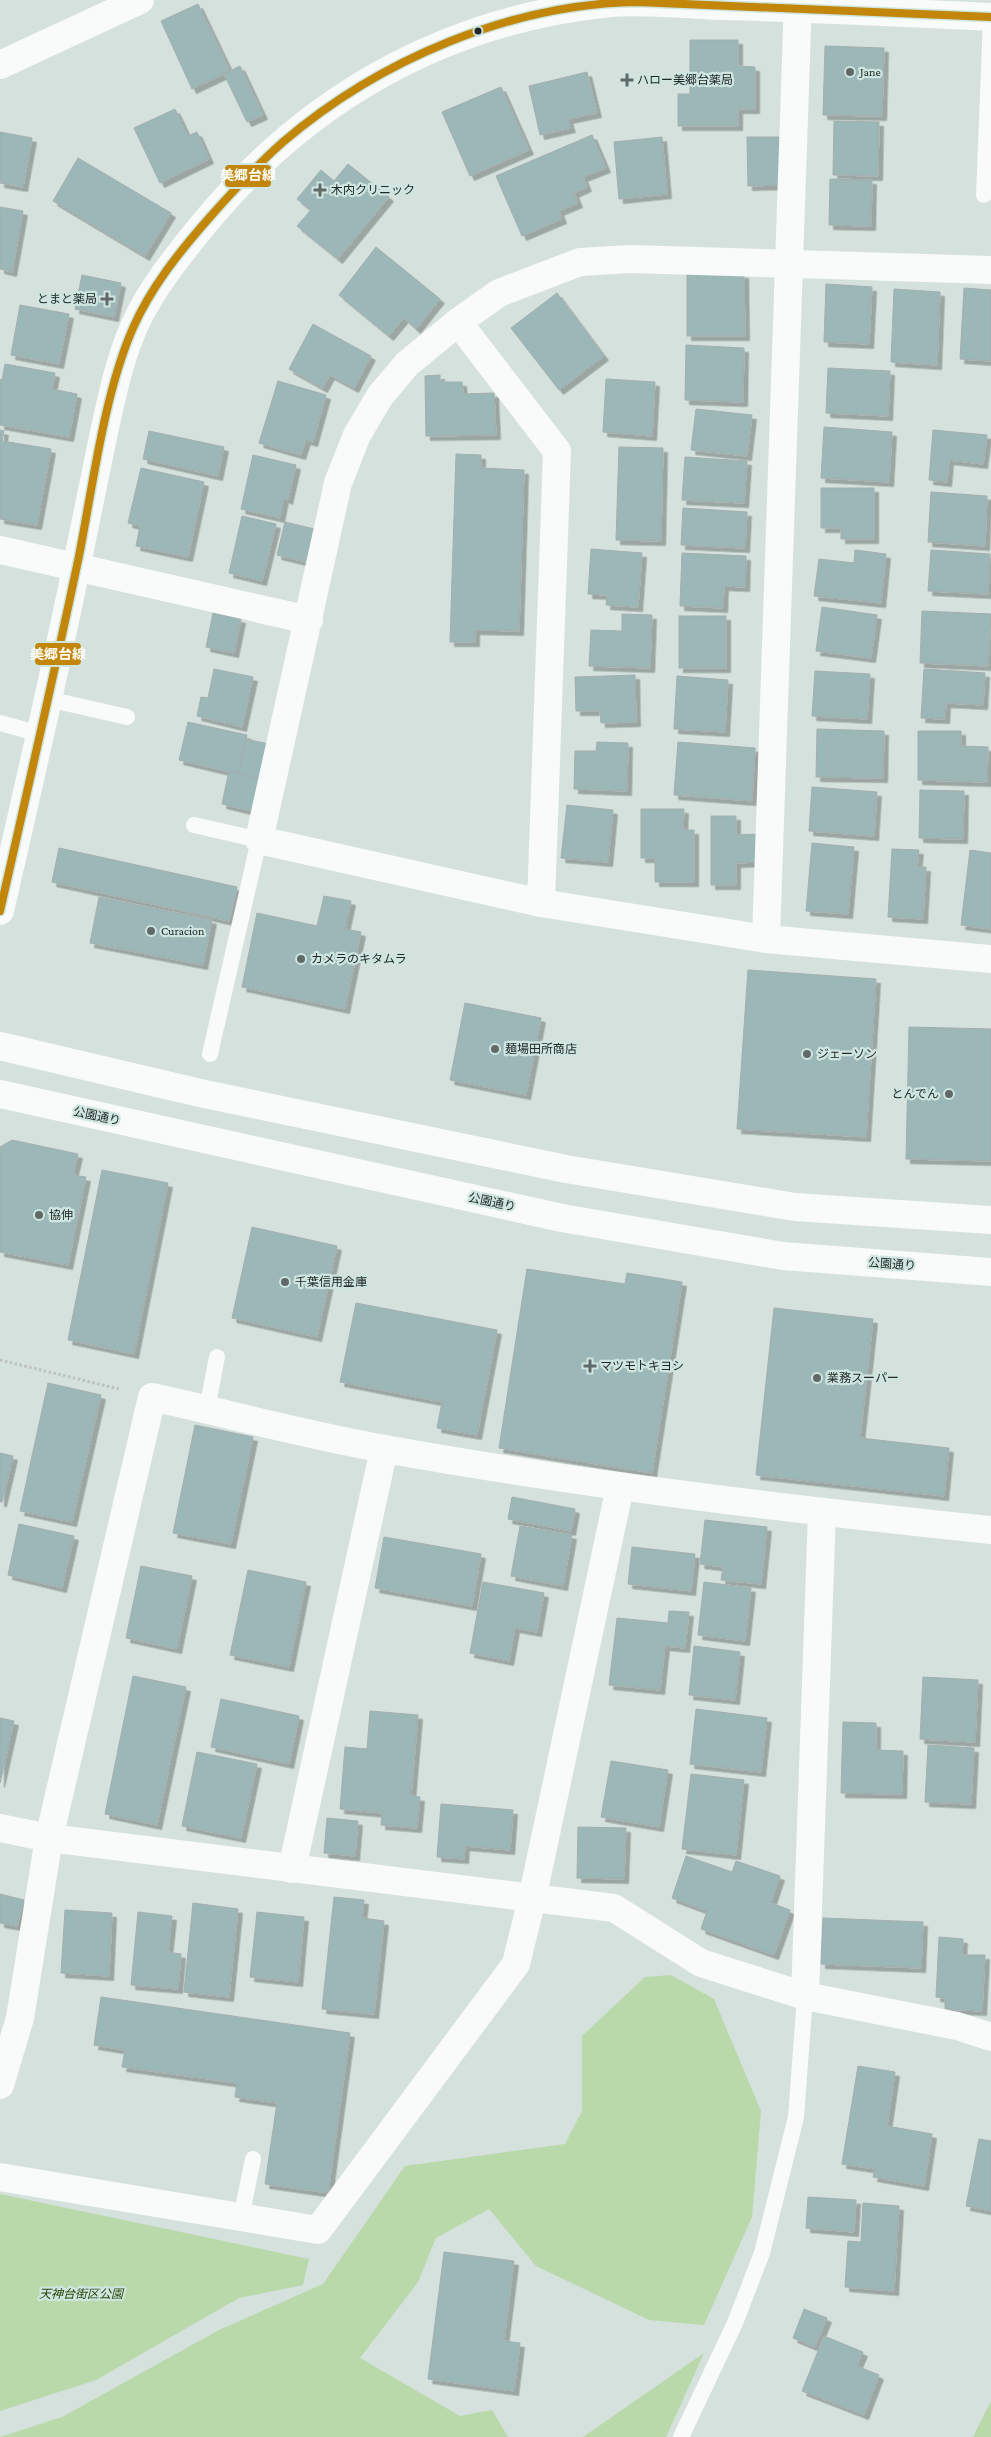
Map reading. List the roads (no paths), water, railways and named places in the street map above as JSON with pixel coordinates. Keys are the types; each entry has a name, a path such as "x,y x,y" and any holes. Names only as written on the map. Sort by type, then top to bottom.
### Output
{"street":[{"path":"0,65 140,0"},
{"path":"0,911 77,566 115,381 139,315 179,255 223,200 269,155 317,114 396,65 442,43 502,22 613,3 798,4 991,17"},
{"path":"766,939 798,4"},
{"path":"991,270 790,262 630,259 580,262 499,293 458,322 407,364 380,396 357,435 338,483 259,840 541,903 766,939 991,959"},
{"path":"458,322 556,451 541,903"},
{"path":"0,550 309,620"},
{"path":"0,1046 209,1095 566,1169 795,1207 991,1220"},
{"name":"公園通り","path":"0,1094 562,1218 783,1256 991,1272"},
{"path":"0,2085 20,2018 49,1838 152,1397 384,1448 620,1487 822,1512 991,1530"},
{"path":"292,1869 384,1448"},
{"path":"0,2177 318,2230 516,1964 532,1899 620,1487"},
{"path":"805,1996 822,1512"},
{"path":"0,1828 49,1838 614,1908 700,1963 805,1996 958,2026 991,2037"}],"lane":[{"path":"984,195 991,17"},
{"path":"48,699 127,718"},
{"path":"0,722 40,734"},
{"path":"194,825 259,840 210,1054"},
{"path":"207,1409 217,1357"},
{"path":"681,2437 735,2323 762,2253 796,2117 805,1996"},
{"path":"241,2218 253,2159"}],"place":[{"name":"Jane","path":"850,72"},
{"name":"ハロー美郷台薬局","path":"627,80"},
{"name":"木内クリニック","path":"320,190"},
{"name":"とまと薬局","path":"107,299"},
{"name":"Curacion","path":"151,931"},
{"name":"カメラのキタムラ","path":"301,959"},
{"name":"麺場田所商店","path":"495,1049"},
{"name":"ジェーソン","path":"807,1054"},
{"name":"とんでん","path":"949,1094"},
{"name":"協伸","path":"39,1215"},
{"name":"千葉信用金庫","path":"285,1282"},
{"name":"マツモトキヨシ","path":"590,1366"},
{"name":"業務スーパー","path":"817,1378"}],"park label":[{"name":"天神台街区公園","path":"81,2294"}]}
